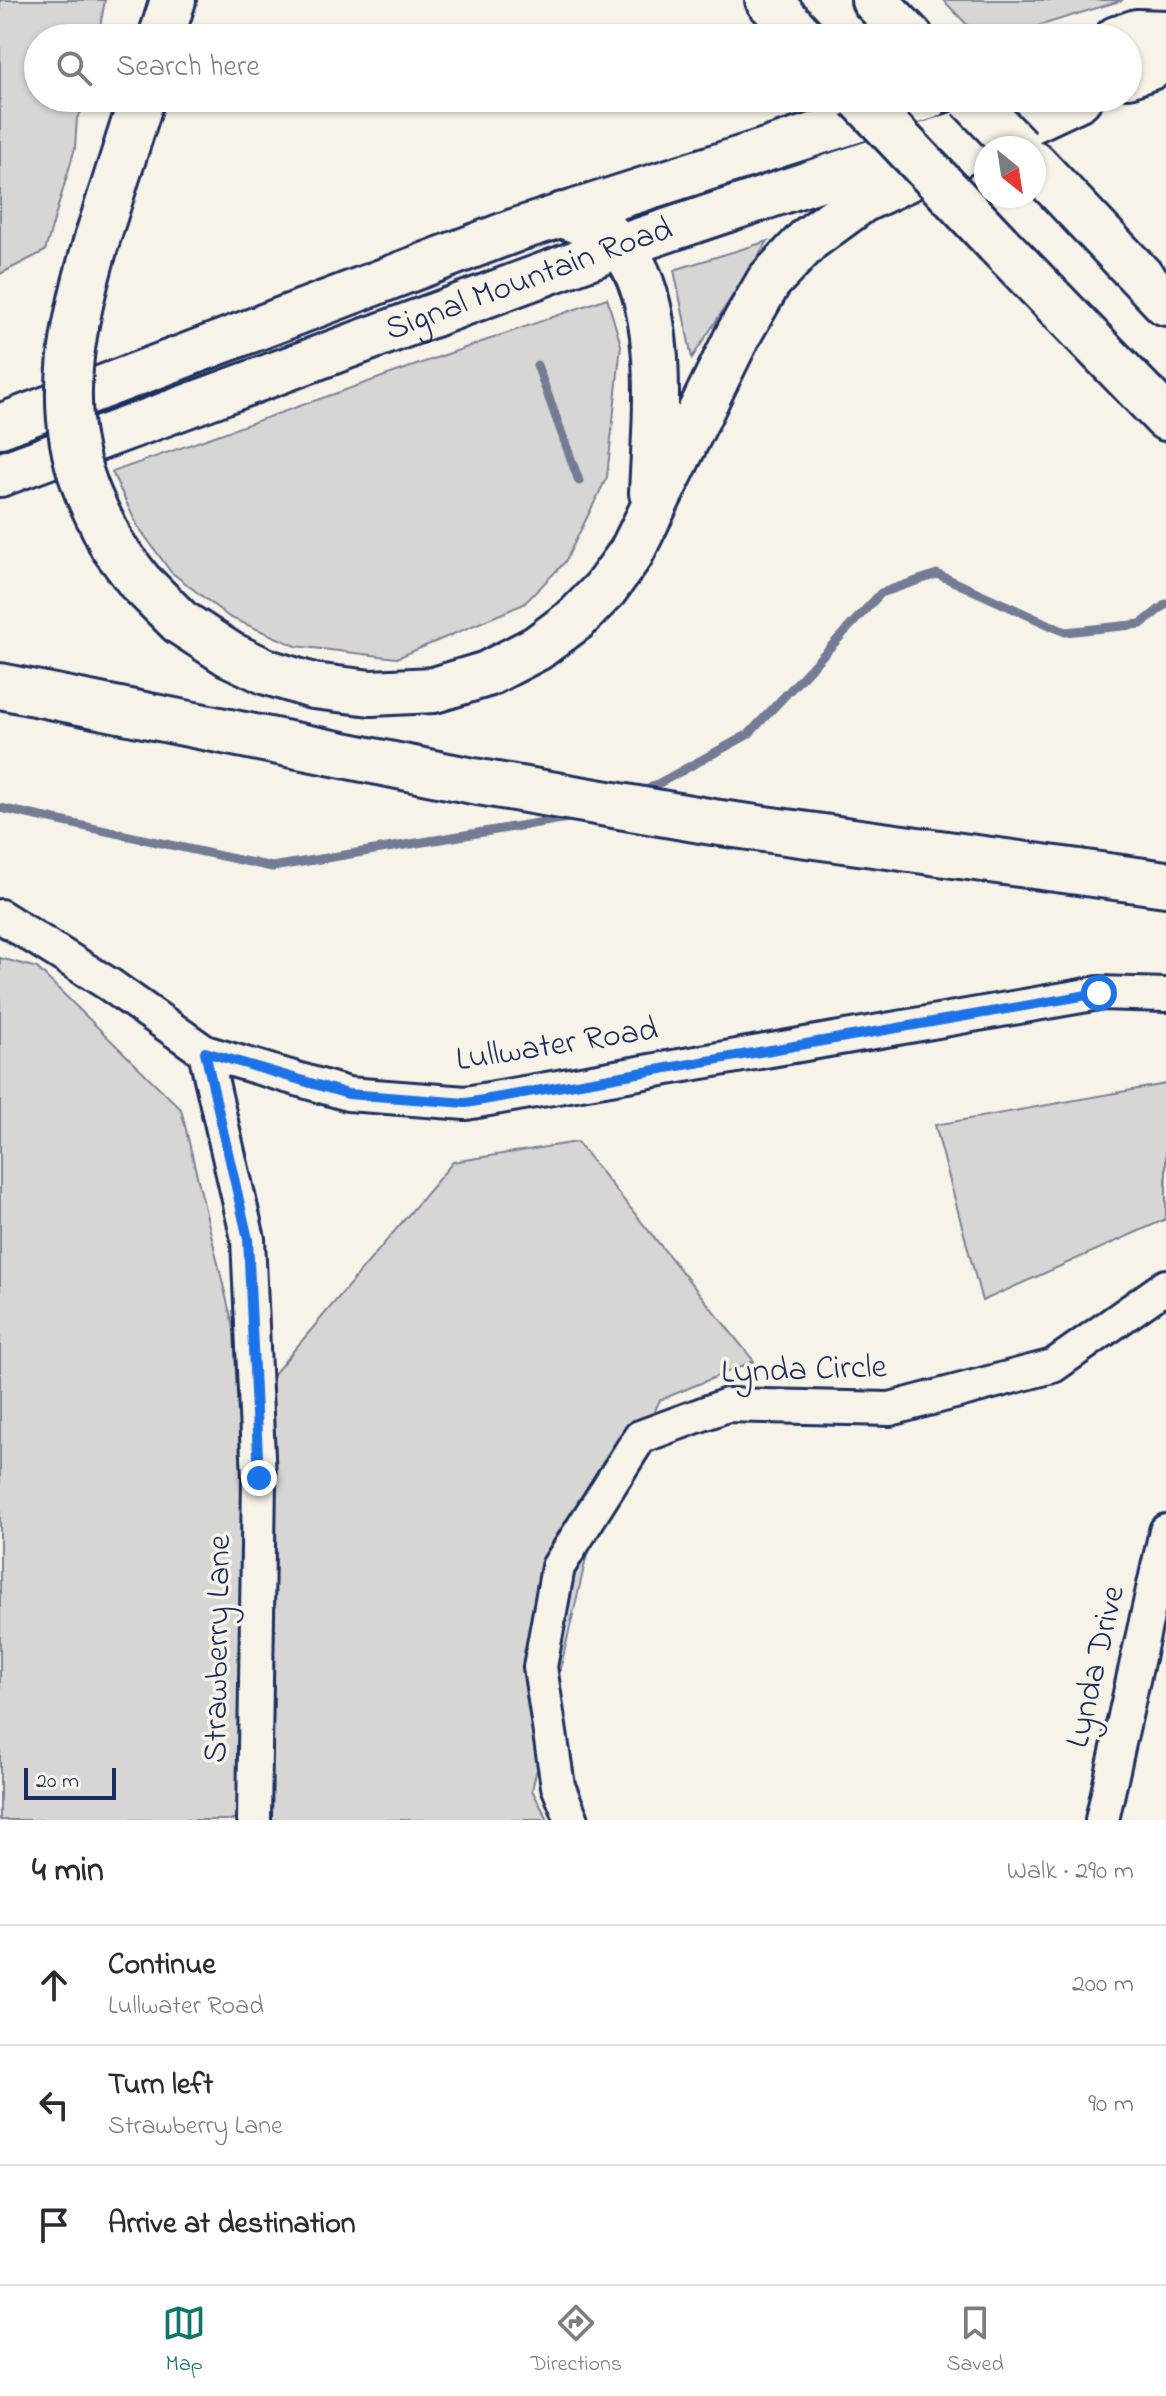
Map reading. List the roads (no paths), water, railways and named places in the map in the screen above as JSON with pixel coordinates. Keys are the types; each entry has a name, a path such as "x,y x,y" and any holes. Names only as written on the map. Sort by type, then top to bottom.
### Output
{"highway":[{"path":"165,24 173,0"},
{"path":"768,0 790,24"},
{"path":"138,112 79,300 70,357 70,425 83,481 112,545 139,581 180,622 229,654 267,672 313,686 371,693 434,690 487,674 537,648 577,618 605,589 631,553 738,335 769,281 809,239 862,200 1049,112"},
{"path":"873,112 1166,418"},
{"path":"983,112 1006,136"},
{"path":"1046,176 1166,303"},
{"path":"563,215 602,232 621,246 638,276 654,343 656,391 652,511"},
{"path":"0,686 503,786 713,822 1166,884"}],"main road":[{"path":"1142,31 1166,32"},
{"path":"1142,71 1166,59"},
{"name":"Signal Mountain Road","path":"0,426 516,230 884,112"},
{"name":"Signal Mountain Road","path":"0,475 621,246 1020,112"}],"street":[{"name":"Lullwater Road","path":"0,916 110,985 205,1052 348,1094 466,1103 1099,993 1166,995"},
{"name":"Strawberry Lane","path":"205,1052 248,1239 259,1478 254,1820"},
{"name":"Lynda Circle","path":"572,1820 558,1786 540,1667 558,1567 640,1437 727,1405 890,1409 1053,1366 1166,1286"},
{"name":"Lynda Drive","path":"1102,1820 1166,1531"}],"waterway":[{"path":"537,365 579,481"},
{"path":"643,792 749,734 881,593 937,574 1065,632 1141,624 1166,604"},
{"path":"0,808 272,867 574,817"}]}
